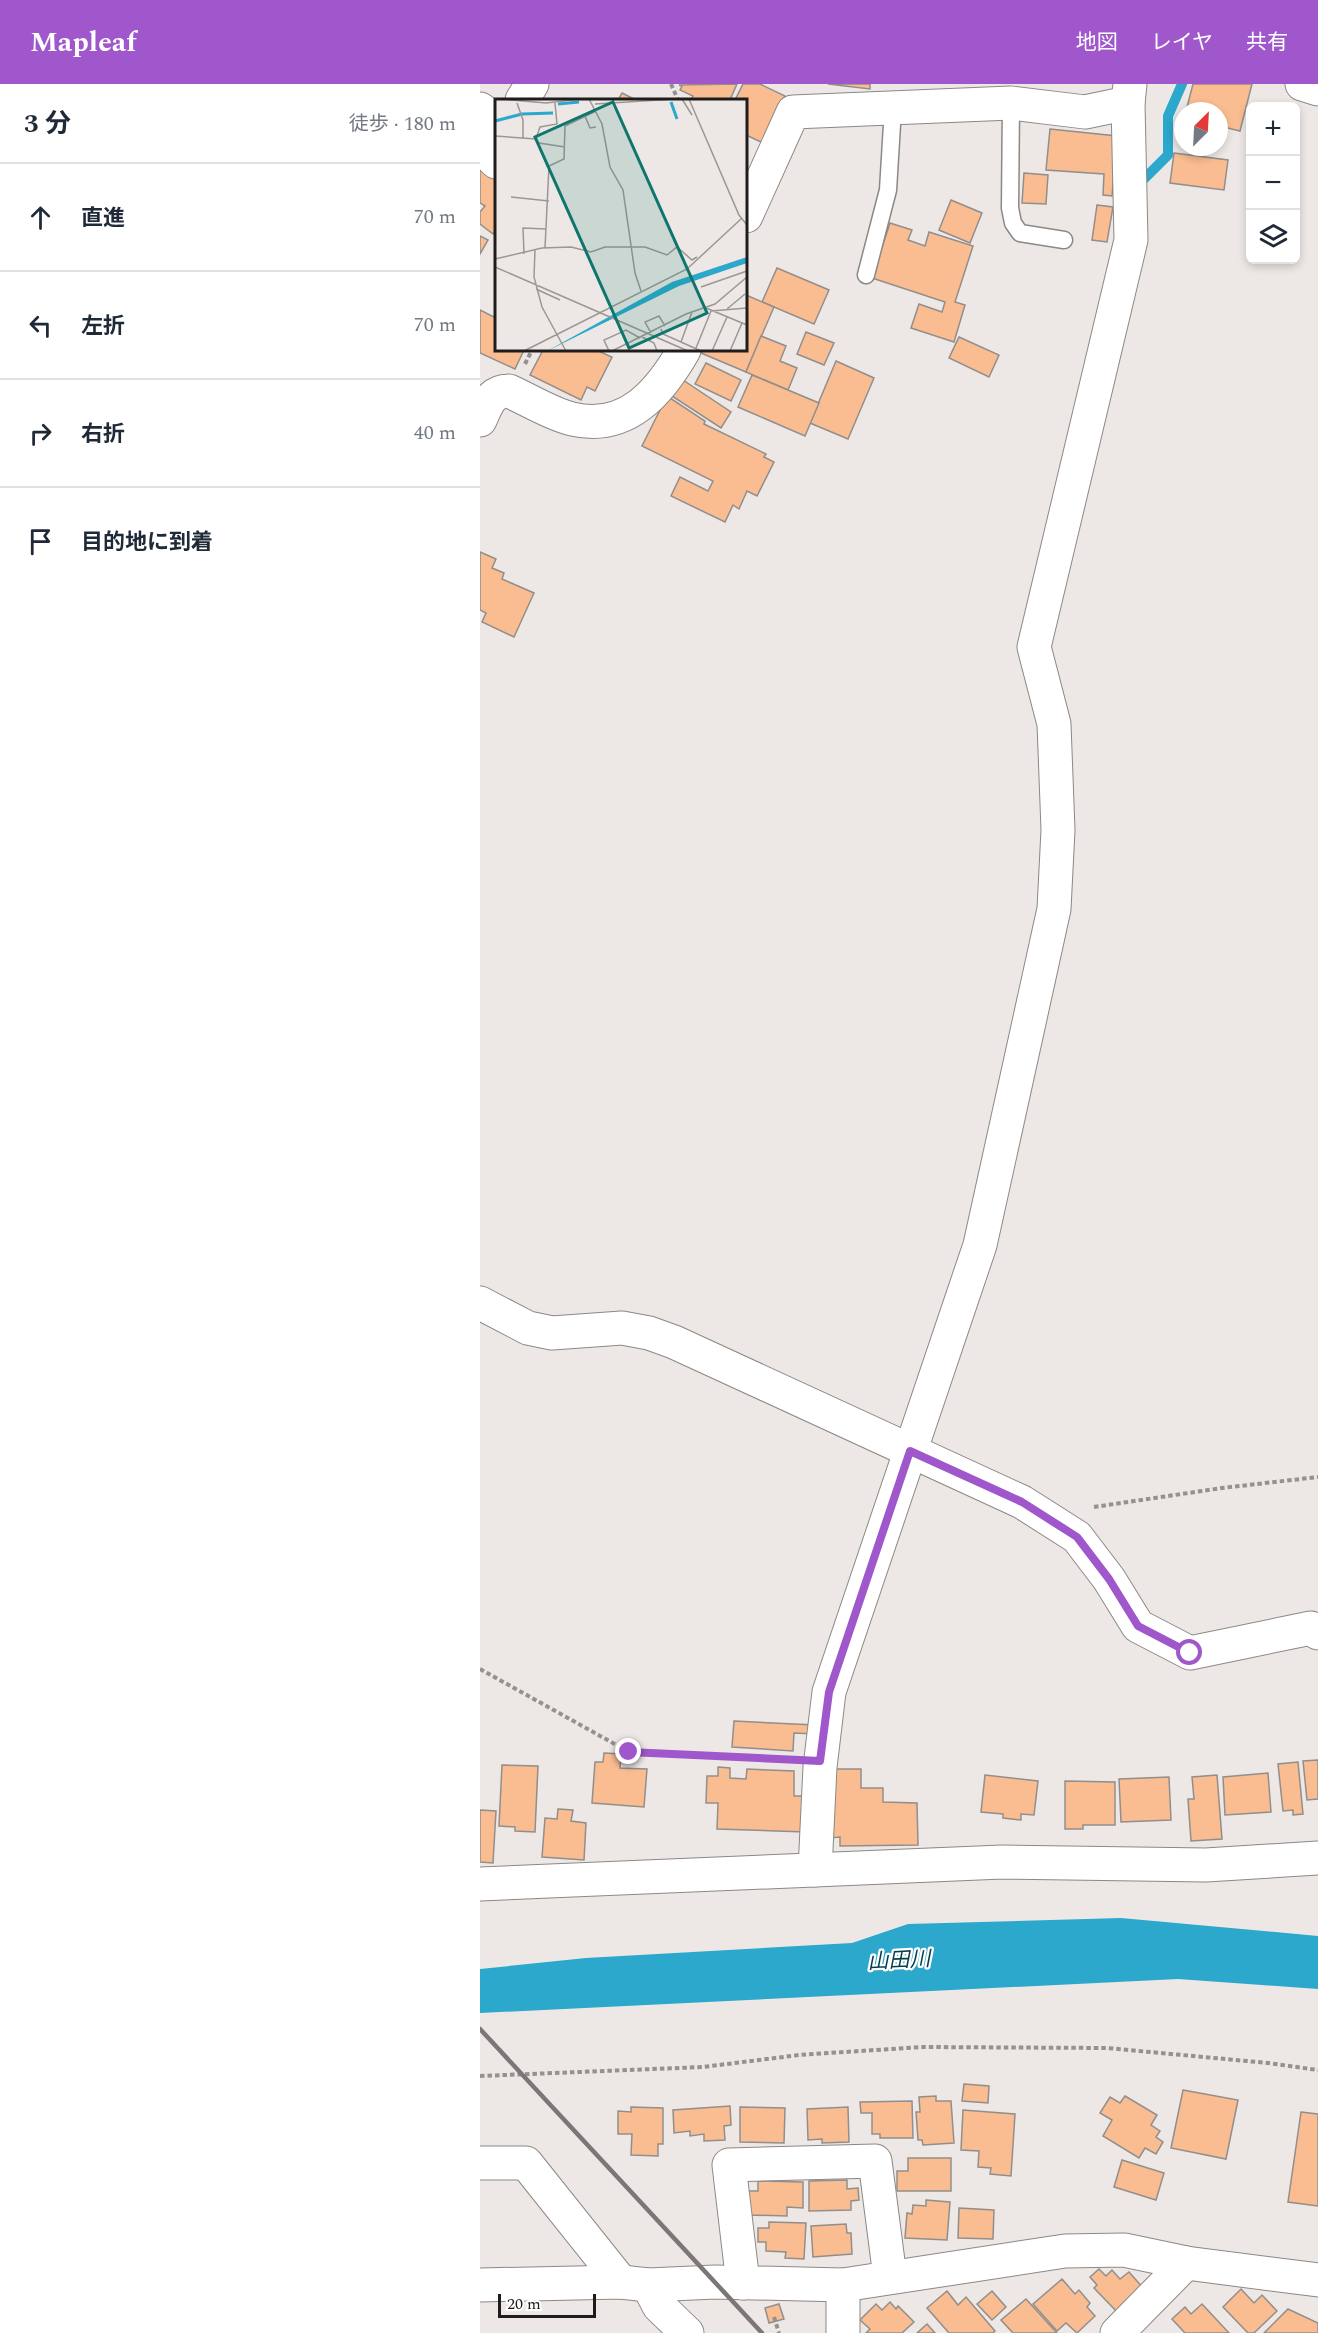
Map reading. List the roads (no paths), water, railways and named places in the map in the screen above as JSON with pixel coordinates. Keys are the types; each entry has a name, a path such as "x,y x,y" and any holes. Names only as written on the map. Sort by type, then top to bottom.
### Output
{"street":[{"path":"523,99 532,84"},
{"path":"1302,84 1318,89"},
{"path":"747,214 796,98 892,108 1011,103 1085,112 1129,93 1131,240 1034,647 1054,724 1058,830 1054,909 980,1245 829,1692 820,1761 815,1870"},
{"path":"487,111 492,158 495,161"},
{"path":"480,420 490,397 501,391 509,391 570,418 604,421 622,416 654,394 683,351"},
{"path":"480,1303 528,1328 552,1333 622,1328 649,1333 674,1342 1022,1502 1077,1537 1109,1579 1138,1626 1190,1653 1311,1628 1318,1633"},
{"path":"480,1884 1002,1862 1206,1865 1318,1858"},
{"path":"743,2283 729,2165 875,2161 890,2277"},
{"path":"480,2163 526,2163 634,2284 687,2333"},
{"path":"480,2285 743,2283 843,2285 1065,2251 1124,2250 1186,2264 1318,2280"},
{"path":"1117,2333 1186,2264"},
{"path":"843,2285 843,2333"}],"lane":[{"path":"1011,103 1012,224 1020,233 1064,240"},
{"path":"866,275 888,190 892,108"}],"water":[{"name":"山田川","path":"1121,1918 1318,1936 1318,1989 1178,1979 480,2013 480,1969 586,1958 852,1943 908,1924"}],"waterway":[{"path":"1140,183 1168,155 1168,116 1182,84"}],"railway":[{"path":"480,2029 762,2333"}]}
